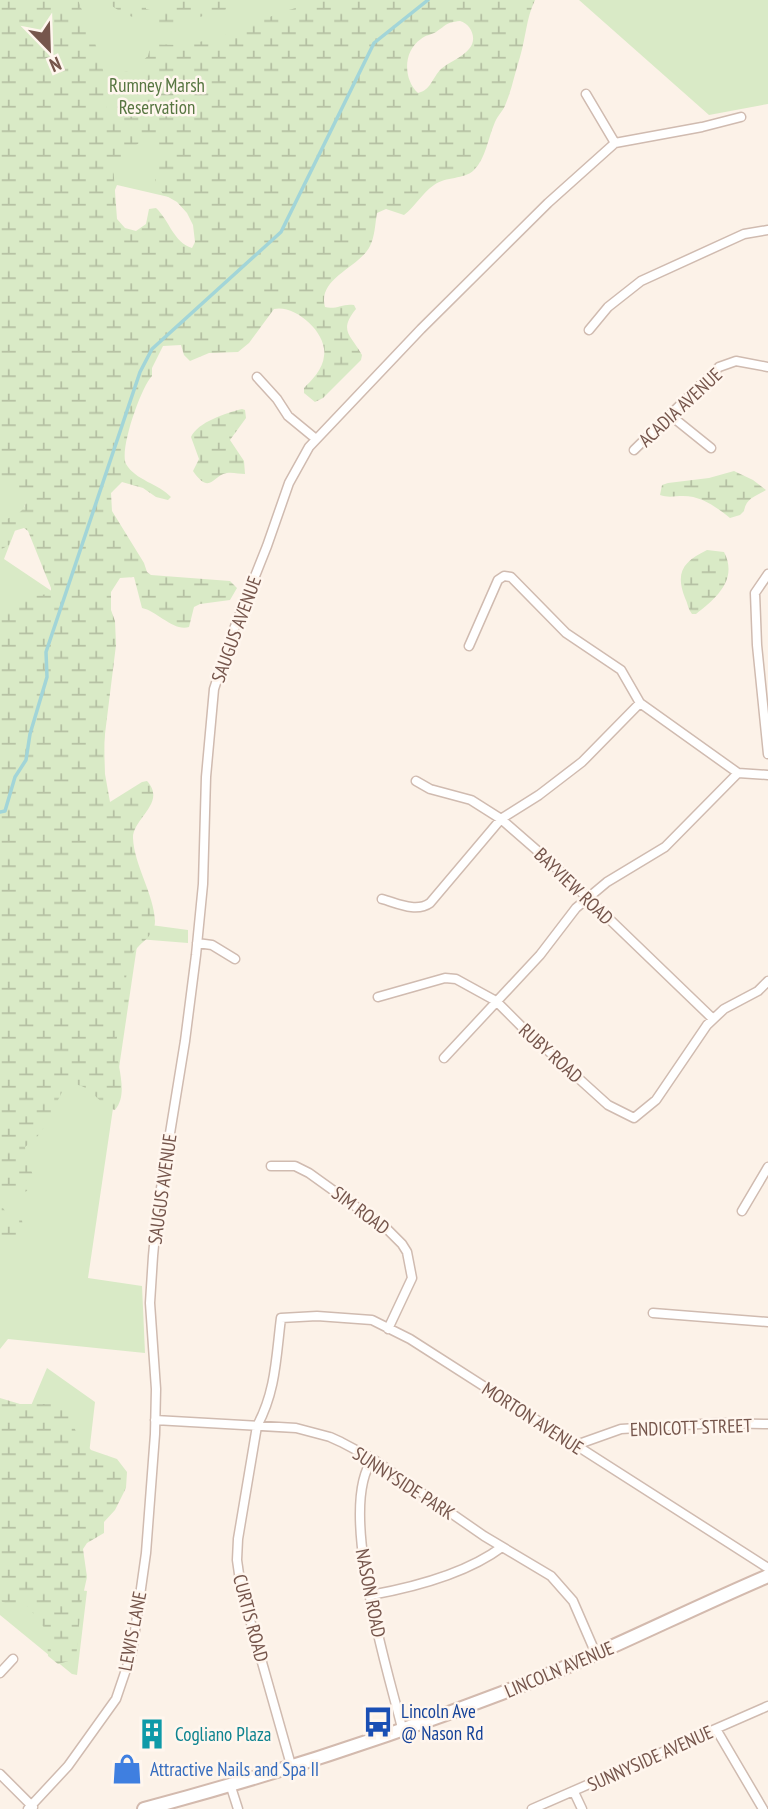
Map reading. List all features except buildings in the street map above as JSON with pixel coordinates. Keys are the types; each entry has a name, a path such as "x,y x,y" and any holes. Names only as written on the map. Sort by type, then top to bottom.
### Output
{"main road":[{"name":"LINCOLN AVENUE","path":"144,1809 291,1765 503,1693 768,1576"}],"street":[{"path":"586,93 615,143 741,117"},
{"name":"SAUGUS AVENUE","path":"155,1420 156,1389 150,1303 157,1213 185,1041 197,943 203,884 206,777 214,689 232,635 289,483 309,447 421,329 548,203 615,143"},
{"path":"589,330 608,307 641,281 744,234 768,230"},
{"name":"ACADIA AVENUE","path":"634,450 719,367 736,361 768,367"},
{"path":"257,377 288,416 316,439"},
{"path":"670,415 711,448"},
{"path":"768,574 755,593 757,645 768,754"},
{"path":"469,646 498,580 504,576 511,577 566,634 621,670 640,703 738,773 768,775"},
{"path":"382,899 415,908 424,907 501,819 539,795 582,762 640,703"},
{"path":"444,1058 540,955 576,908 607,882 665,847 738,773"},
{"name":"BAYVIEW ROAD","path":"416,781 430,789 471,800 501,819 548,860 713,1019"},
{"path":"197,943 212,945 235,959"},
{"name":"RUBY ROAD","path":"378,997 445,978 456,979 496,1001 524,1030 608,1105 634,1118 656,1100 713,1019"},
{"path":"713,1019 724,1009 758,991 768,981"},
{"name":"SIM ROAD","path":"271,1166 295,1166 309,1173 387,1229 402,1244 410,1259 412,1278 388,1329"},
{"path":"742,1211 768,1167"},
{"path":"653,1313 768,1322"},
{"name":"MORTON AVENUE","path":"281,1318 317,1316 372,1320 410,1339 768,1568"},
{"name":"CURTIS ROAD","path":"281,1318 275,1382 267,1408 257,1426 237,1560 241,1588 291,1765"},
{"name":"SUNNYSIDE PARK","path":"155,1420 296,1428 330,1437 373,1459 502,1547 551,1576 573,1601 596,1654"},
{"name":"LEWIS LANE","path":"31,1807 68,1766 116,1699 132,1652 146,1553 155,1420"},
{"name":"ENDICOTT STREET","path":"576,1445 621,1429 717,1423 768,1424"},
{"name":"NASON ROAD","path":"373,1459 366,1469 361,1490 360,1537 402,1728"},
{"path":"371,1595 447,1574 485,1559 502,1547"},
{"path":"0,1673 13,1659"},
{"name":"SUNNYSIDE AVENUE","path":"532,1809 768,1706"},
{"path":"716,1728 763,1809"},
{"path":"0,1774 31,1807"},
{"path":"230,1784 238,1809"},
{"path":"575,1792 582,1809"}],"green space":[{"name":"Rumney Marsh Reservation","path":"0,0 363,0 186,201 117,185 103,219 33,484 4,559 108,629 99,918 188,930 188,943 138,939 88,1278 142,1286 145,1353 8,1339 0,1349"},
{"path":"0,0 78,0 99,54 106,82 105,101 108,115 115,116 118,105 141,101 141,97 124,87 123,72 127,71 135,79 139,75 141,62 148,56 151,44 182,45 215,39 282,12 323,0 535,0 508,98 478,165 470,173 434,185 404,215 386,209 377,213 374,234 365,254 327,288 325,307 354,305 356,309 347,328 362,355 361,360 323,398 315,402 304,393 304,388 322,365 324,347 321,338 300,316 282,309 274,309 249,343 238,352 209,353 190,361 184,355 181,345 163,346 152,368 152,376 142,392 132,419 126,446 126,464 135,474 171,497 168,500 156,497 143,488 122,482 111,493 112,511 151,575 230,581 237,588 230,600 194,607 189,627 183,628 142,608 134,577 120,578 111,592 116,645 104,742 105,774 110,802 142,782 147,781 152,789 151,803 134,831 133,838 154,911 154,927 132,955 128,970 128,1001 116,1046 122,1084 120,1102 115,1110 85,1088 72,1085 64,1088 45,1126 25,1147 33,1177 33,1188 8,1200 3,1208 10,1218 22,1220 23,1229 14,1241 0,1250 0,606 26,596 51,594 51,588 28,531 24,528 14,531 9,545 0,550 0,520 18,513 25,506 25,502 19,492 0,482","holes":["460,21 472,32 472,45 463,55 441,69 429,86 418,93 410,80 407,65 415,44 449,23","145,140 152,143 160,156 156,184 163,194 177,202 187,213 193,225 195,242 192,248 176,236 156,208 149,209 146,224 136,231 125,228 117,219 113,164"]},
{"path":"103,0 146,0 146,9 154,11 159,9 158,0 251,0 166,26 124,14"},
{"path":"579,0 768,0 768,104 709,115"},
{"path":"245,410 246,418 230,440 244,461 245,474 227,473 211,482 204,482 193,471 199,459 191,437 206,423"},
{"path":"734,471 766,490 749,500 740,515 730,518 714,506 696,498 660,495 662,485 668,483 709,478"},
{"path":"707,550 724,552 728,562 727,579 711,601 696,614 692,614 682,589 681,575 692,559"},
{"path":"47,1368 95,1402 80,1532 47,1586 87,1591 77,1675 72,1674 0,1615 0,1421 19,1434"},
{"path":"0,1398 20,1404 62,1404 69,1411 76,1432 91,1450 117,1459 127,1472 126,1488 115,1510 104,1522 104,1533 87,1543 83,1549 87,1577 81,1604 76,1659 58,1664 48,1656 47,1634 41,1622 25,1604 22,1602 11,1605 0,1601"}],"waterway":[{"path":"0,812 5,811 15,777 26,760 30,734 47,677 46,652 140,372 152,349 281,232 374,43 428,0"}],"place":[{"name":"Lincoln Ave @ Nason Rd","path":"378,1722"},
{"name":"Cogliano Plaza","path":"152,1734"},
{"name":"Attractive Nails and Spa II","path":"127,1769"}]}
